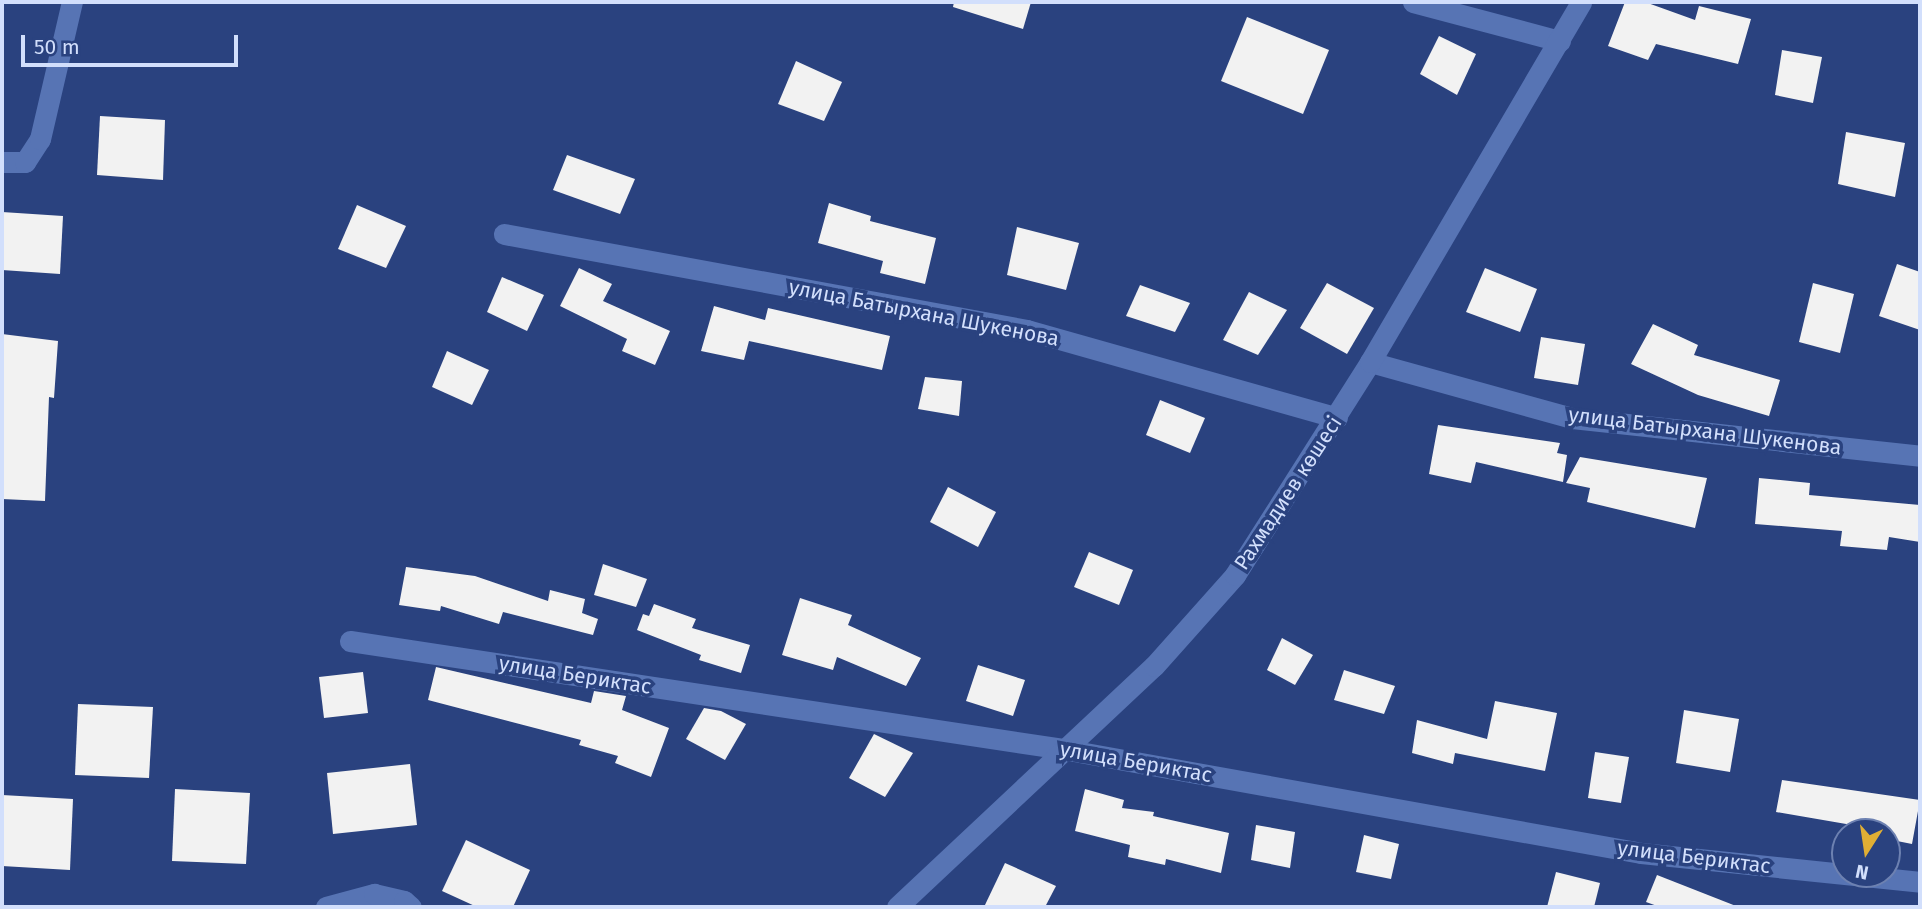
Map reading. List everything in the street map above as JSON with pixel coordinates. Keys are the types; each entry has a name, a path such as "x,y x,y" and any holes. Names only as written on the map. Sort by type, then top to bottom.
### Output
{"street":[{"path":"2,162 25,162 40,139 72,2"},
{"path":"1413,2 1559,41"},
{"name":"Рахмадиев көшесі","path":"897,907 1154,666 1235,575 1337,418 1581,2"},
{"name":"улица Батырхана Шукенова","path":"504,234 1027,330 1337,418"},
{"name":"улица Батырхана Шукенова","path":"1370,362 1572,418 1920,457"},
{"name":"улица Бериктас","path":"350,641 1063,749 1641,853 1920,883"},
{"path":"326,907 374,894 411,907"}],"building":[{"path":"954,2 1031,2 1023,29 953,7"},
{"path":"1625,2 1645,2 1695,20 1699,6 1751,19 1738,64 1656,44 1648,60 1608,46"},
{"path":"1247,17 1329,50 1303,114 1221,81"},
{"path":"1439,36 1476,54 1457,95 1420,74"},
{"path":"1782,50 1822,57 1813,103 1775,95"},
{"path":"796,61 842,82 824,121 778,104"},
{"path":"100,116 165,120 163,180 97,175"},
{"path":"1846,132 1905,143 1895,197 1838,184"},
{"path":"567,155 635,179 620,214 553,190"},
{"path":"829,203 871,216 870,221 936,238 925,284 880,273 883,261 818,243"},
{"path":"357,205 406,226 386,268 338,249"},
{"path":"2,212 63,216 60,274 2,270"},
{"path":"1017,227 1079,243 1066,290 1007,275"},
{"path":"1897,264 1920,272 1920,330 1879,316"},
{"path":"579,268 612,284 603,301 670,331 655,365 622,351 627,339 560,306"},
{"path":"1485,268 1537,289 1520,332 1466,312"},
{"path":"502,277 544,295 527,331 487,312"},
{"path":"1327,283 1374,308 1347,354 1300,328"},
{"path":"1813,283 1854,294 1840,353 1799,342"},
{"path":"1140,285 1190,303 1175,332 1126,316"},
{"path":"1249,292 1287,310 1258,355 1223,340"},
{"path":"714,306 765,320 768,308 890,336 882,370 749,341 744,360 701,351"},
{"path":"1653,324 1698,345 1694,355 1780,380 1769,416 1698,395 1631,364"},
{"path":"2,334 58,341 54,398 49,397 45,501 2,499"},
{"path":"1541,337 1585,344 1578,385 1534,378"},
{"path":"447,351 489,370 472,405 432,387"},
{"path":"925,377 962,381 959,416 918,409"},
{"path":"1160,400 1205,418 1190,453 1146,435"},
{"path":"1438,425 1560,443 1557,453 1567,455 1563,482 1476,462 1471,483 1429,474"},
{"path":"1580,457 1707,478 1695,528 1587,502 1590,488 1566,483"},
{"path":"1759,478 1810,483 1809,495 1920,505 1920,542 1889,537 1887,550 1840,546 1842,531 1755,524"},
{"path":"948,487 996,512 978,547 930,522"},
{"path":"1089,552 1133,570 1119,605 1074,587"},
{"path":"603,564 647,579 636,607 594,595"},
{"path":"406,567 475,576 548,601 550,590 585,599 582,613 598,619 593,635 503,612 499,624 441,606 440,611 399,605"},
{"path":"800,598 852,615 848,625 921,658 906,686 837,657 833,670 782,655"},
{"path":"654,604 696,619 692,628 750,645 741,673 699,660 701,655 637,630 643,614 649,616"},
{"path":"1282,638 1313,655 1295,685 1267,670"},
{"path":"978,665 1025,680 1013,716 966,701"},
{"path":"436,667 591,703 594,691 626,696 622,710 669,728 651,777 615,763 618,756 579,745 581,740 428,700"},
{"path":"1344,670 1395,686 1384,714 1334,700"},
{"path":"363,672 368,713 324,718 319,677"},
{"path":"1495,701 1557,713 1545,771 1455,753 1453,764 1412,753 1417,720 1487,739"},
{"path":"78,704 153,707 149,778 75,775"},
{"path":"704,708 721,711 746,724 725,760 686,739"},
{"path":"1684,710 1739,719 1730,772 1676,763"},
{"path":"874,734 913,753 885,797 849,778"},
{"path":"1595,752 1629,757 1621,803 1588,798"},
{"path":"410,764 417,825 333,834 327,773"},
{"path":"1782,780 1920,800 1912,844 1901,842 1901,818 1831,818 1831,821 1776,812"},
{"path":"175,789 250,793 246,864 172,861"},
{"path":"1085,789 1124,800 1122,808 1154,812 1153,816 1229,833 1221,873 1166,859 1165,865 1128,857 1130,845 1075,831"},
{"path":"2,795 73,799 70,870 2,866"},
{"path":"1256,825 1295,832 1290,868 1251,860"},
{"path":"1364,835 1399,844 1391,879 1356,872"},
{"path":"466,840 530,870 513,907 477,907 442,891"},
{"path":"1005,863 1056,886 1045,907 984,907"},
{"path":"1556,872 1600,883 1594,907 1547,907"},
{"path":"1657,875 1736,907 1660,907 1646,902"}]}
